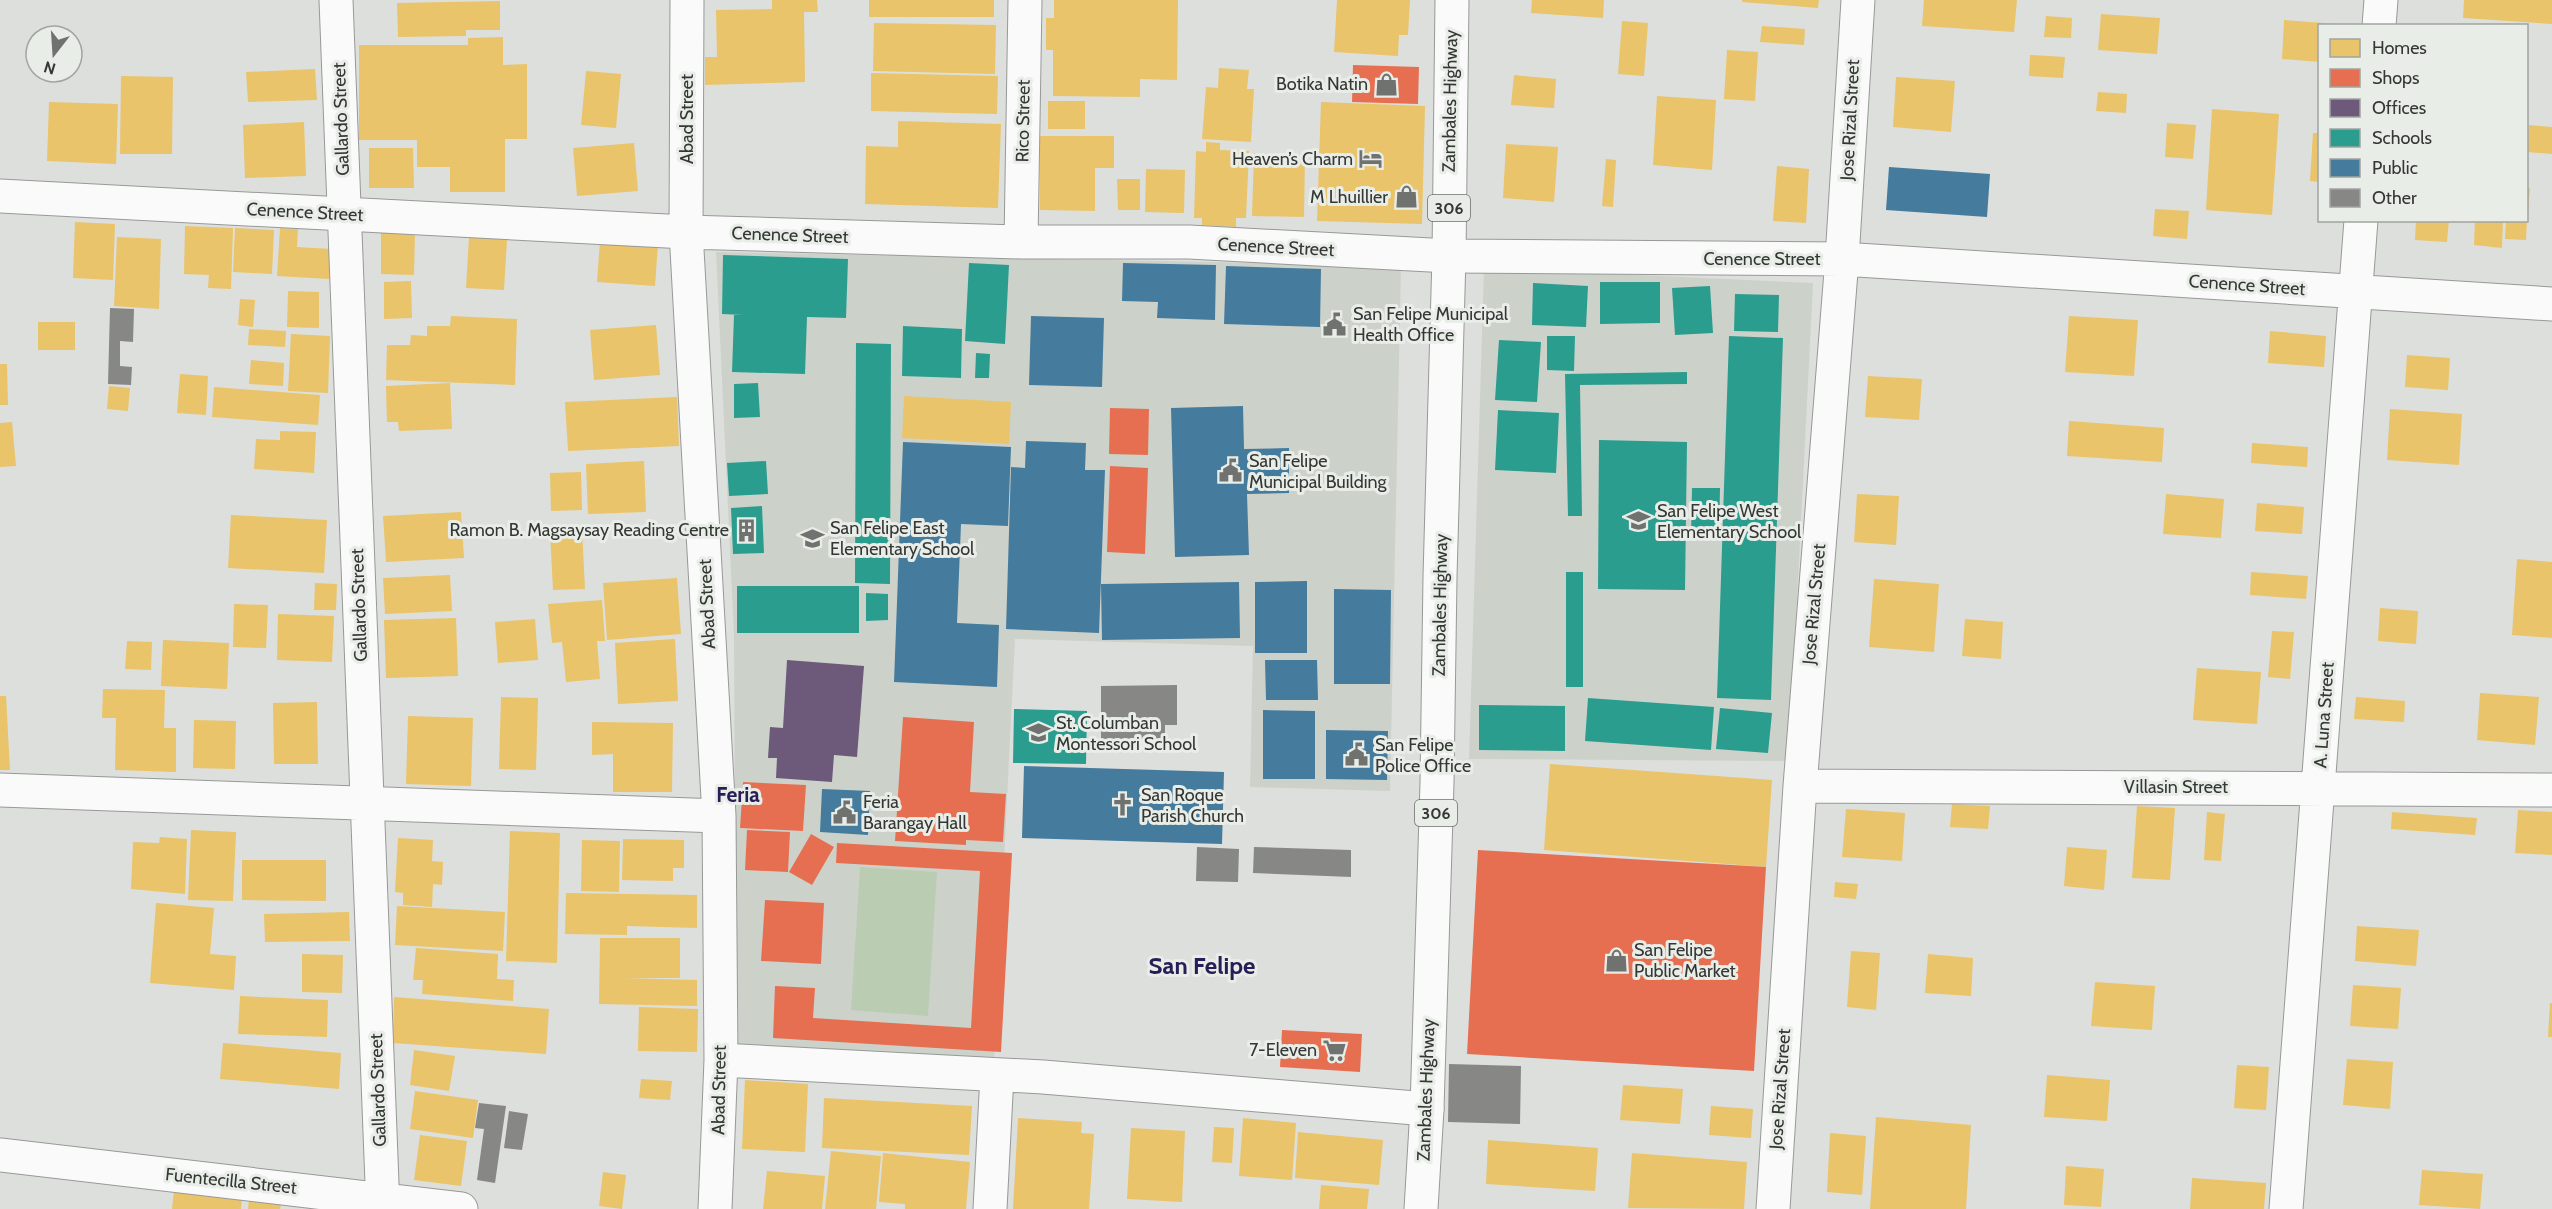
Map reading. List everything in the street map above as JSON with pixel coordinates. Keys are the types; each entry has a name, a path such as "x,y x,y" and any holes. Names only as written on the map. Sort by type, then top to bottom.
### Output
{"street":[{"name":"Gallardo Street","path":"336,0 383,1204"},
{"name":"Abad Street","path":"687,0 686,232 719,816 721,1060 715,1209"},
{"name":"Rico Street","path":"1020,242 1025,0"},
{"name":"Zambales Highway","path":"1421,1209 1437,783 1449,256 1452,0"},
{"name":"Jose Rizal Street","path":"1773,1209 1800,786 1842,259 1858,0"},
{"path":"2379,24 2381,0"},
{"name":"Cenence Street","path":"0,195 686,232 1020,242 1190,242 1449,256 1842,259 2552,304"},
{"name":"A. Luna Street","path":"2286,1209 2361,222"},
{"name":"Villasin Street","path":"1800,786 2552,790"},
{"path":"0,790 719,816"},
{"path":"721,1060 998,1075 1426,1109"},
{"path":"990,1209 998,1075"},
{"name":"Fuentecilla Street","path":"0,1155 383,1204 461,1209"}],"shaded area":[{"path":"716,252 1401,266 1390,791 1250,787 1253,646 1015,639 994,1061 736,1051 734,635"},
{"name":"San Felipe West Elementary School","path":"1484,268 1813,283 1789,761 1469,759"}],"green space":[{"path":"860,867 937,872 928,1016 851,1010"}],"building: Homes":[{"path":"772,0 817,0 818,12 804,12 805,82 705,85 705,57 717,57 716,10 772,9"},
{"path":"869,0 994,0 994,17 869,17"},
{"path":"1054,0 1178,0 1177,80 1140,79 1140,97 1053,96 1053,50 1046,50 1046,18 1054,18"},
{"path":"1337,0 1410,0 1408,35 1399,35 1398,56 1334,52"},
{"path":"1532,0 1604,0 1603,18 1531,13"},
{"path":"1742,0 1819,0 1818,8 1742,2"},
{"path":"1924,0 2017,0 2014,32 1922,26"},
{"path":"2464,0 2552,0 2552,24 2463,18"},
{"path":"500,1 500,30 466,30 466,36 398,37 397,3"},
{"path":"2101,14 2160,18 2157,54 2098,50"},
{"path":"2046,16 2072,18 2071,38 2044,37"},
{"path":"2284,20 2337,24 2318,24 2318,62 2282,59"},
{"path":"1622,21 1648,23 1644,76 1618,74"},
{"path":"874,23 996,25 995,74 873,71"},
{"path":"1762,26 1805,29 1804,45 1760,42"},
{"path":"503,37 503,65 527,64 527,139 505,139 505,192 450,192 450,167 417,167 417,140 359,140 359,45 468,45 468,38"},
{"path":"1727,50 1758,52 1755,101 1724,99"},
{"path":"2030,55 2065,57 2063,78 2029,76"},
{"path":"1219,68 1249,70 1247,89 1254,89 1251,142 1202,139 1206,87 1218,88"},
{"path":"315,69 317,100 248,102 246,72"},
{"path":"586,71 621,74 616,128 581,125"},
{"path":"871,73 998,76 997,114 871,111"},
{"path":"1514,75 1556,79 1554,108 1511,105"},
{"path":"121,76 173,77 172,154 120,154"},
{"path":"1896,77 1955,81 1951,132 1893,127"},
{"path":"2098,92 2127,94 2126,113 2096,111"},
{"path":"1657,96 1716,100 1712,170 1653,165"},
{"path":"1048,101 1085,101 1085,129 1048,129"},
{"path":"49,102 118,104 116,164 47,161"},
{"path":"1321,102 1425,106 1422,224 1317,221"},
{"path":"2212,109 2279,114 2272,215 2206,210"},
{"path":"898,121 1001,124 998,208 865,204 866,146 898,147"},
{"path":"304,122 306,176 245,178 243,125"},
{"path":"2167,123 2196,125 2193,159 2165,157"},
{"path":"2529,125 2552,127 2552,154 2528,152"},
{"path":"2313,133 2318,133 2318,182 2310,181"},
{"path":"1040,136 1114,136 1114,168 1095,168 1095,211 1040,210"},
{"path":"1206,142 1220,143 1220,150 1249,151 1246,218 1236,218 1236,227 1202,225 1202,218 1194,218 1196,151 1206,152"},
{"path":"634,143 638,191 577,196 573,148"},
{"path":"1506,144 1558,147 1554,202 1503,198"},
{"path":"369,148 413,148 414,188 369,188"},
{"path":"1254,153 1305,155 1304,217 1252,216"},
{"path":"1606,159 1616,160 1613,207 1602,206"},
{"path":"1777,166 1809,169 1806,223 1773,221"},
{"path":"1146,169 1185,170 1184,213 1145,212"},
{"path":"1117,179 1140,179 1140,210 1118,210"},
{"path":"2155,209 2189,211 2187,239 2153,236"},
{"path":"75,222 115,224 113,280 73,278"},
{"path":"2416,222 2449,222 2447,242 2415,240"},
{"path":"2475,222 2503,222 2502,248 2474,245"},
{"path":"2506,222 2527,222 2526,240 2505,239"},
{"path":"185,226 233,228 231,289 208,288 209,275 184,274"},
{"path":"235,228 274,230 272,274 233,272"},
{"path":"280,228 298,229 297,247 331,249 329,279 277,276"},
{"path":"381,231 415,231 414,275 381,274"},
{"path":"117,237 161,239 159,309 114,306"},
{"path":"469,237 507,240 504,290 466,288"},
{"path":"600,241 658,244 655,286 597,282"},
{"path":"411,281 412,318 384,319 384,282"},
{"path":"288,291 319,292 319,328 287,327"},
{"path":"240,299 255,300 253,327 238,325"},
{"path":"451,316 517,319 515,385 386,380 387,345 410,345 411,335 427,336 427,326 450,326"},
{"path":"2069,316 2138,320 2134,376 2065,372"},
{"path":"38,322 75,322 75,350 38,350"},
{"path":"656,325 660,375 594,380 590,330"},
{"path":"249,329 286,331 285,347 248,345"},
{"path":"2270,331 2326,336 2324,367 2268,363"},
{"path":"291,334 330,336 328,393 288,391"},
{"path":"2407,355 2450,358 2448,390 2405,387"},
{"path":"251,360 284,363 283,386 249,384"},
{"path":"0,364 7,364 8,405 0,405"},
{"path":"180,374 208,376 206,415 177,413"},
{"path":"1868,376 1922,379 1919,420 1865,417"},
{"path":"450,383 452,429 399,431 398,422 387,422 386,386"},
{"path":"109,386 130,388 128,411 107,409"},
{"path":"214,387 320,395 318,425 212,417"},
{"path":"904,396 1011,402 1009,444 902,438"},
{"path":"677,397 679,446 568,451 565,402"},
{"path":"2390,409 2462,414 2459,465 2387,460"},
{"path":"2069,421 2164,428 2162,462 2067,456"},
{"path":"12,422 16,466 0,467 0,423"},
{"path":"280,431 316,432 314,473 254,469 256,439 280,440"},
{"path":"2252,443 2308,447 2307,467 2251,463"},
{"path":"644,461 646,512 588,514 586,464"},
{"path":"581,472 582,510 551,511 550,473"},
{"path":"1857,494 1899,496 1896,545 1854,542"},
{"path":"2166,494 2224,499 2221,538 2163,534"},
{"path":"2257,503 2304,507 2302,534 2255,531"},
{"path":"461,512 464,558 386,562 383,516"},
{"path":"231,515 327,520 324,573 228,568"},
{"path":"582,529 585,589 553,590 550,531"},
{"path":"2517,559 2552,562 2552,638 2512,635"},
{"path":"2251,572 2308,576 2306,599 2250,595"},
{"path":"450,575 452,611 385,614 383,578"},
{"path":"677,578 681,634 607,640 603,583"},
{"path":"1874,579 1939,584 1934,652 1869,647"},
{"path":"315,583 337,584 336,610 314,610"},
{"path":"602,600 605,641 597,641 600,679 566,682 562,642 552,643 548,604"},
{"path":"234,604 268,605 266,648 233,647"},
{"path":"2380,608 2418,611 2416,644 2378,641"},
{"path":"278,614 334,616 332,662 277,660"},
{"path":"456,618 458,676 386,678 384,620"},
{"path":"535,619 538,660 498,663 495,622"},
{"path":"1965,619 2003,622 2001,659 1962,656"},
{"path":"2272,631 2294,632 2290,679 2268,677"},
{"path":"675,639 678,701 618,704 615,643"},
{"path":"163,640 229,643 227,689 161,686"},
{"path":"127,641 152,642 151,670 125,669"},
{"path":"2197,668 2261,672 2257,724 2193,720"},
{"path":"103,689 165,690 164,728 176,728 176,772 115,770 116,718 102,718"},
{"path":"2480,693 2539,697 2535,745 2477,740"},
{"path":"0,696 6,696 10,770 0,770"},
{"path":"501,697 538,698 536,770 499,769"},
{"path":"2356,697 2405,701 2404,722 2354,719"},
{"path":"317,702 318,764 274,764 273,703"},
{"path":"408,716 473,718 471,786 406,784"},
{"path":"194,720 236,721 235,769 193,768"},
{"path":"592,722 673,723 672,792 613,792 613,754 592,755"},
{"path":"1550,764 1772,780 1766,867 1544,850"},
{"path":"1952,804 1990,806 1988,829 1950,827"},
{"path":"2137,806 2175,808 2170,880 2132,878"},
{"path":"1846,809 1905,813 1902,861 1842,857"},
{"path":"2518,810 2552,812 2552,855 2515,853"},
{"path":"2207,812 2225,814 2221,861 2204,860"},
{"path":"2392,812 2477,818 2475,835 2391,829"},
{"path":"191,830 236,832 233,901 188,900"},
{"path":"510,831 560,833 557,963 506,961"},
{"path":"160,837 187,839 185,894 131,889 133,842 159,843"},
{"path":"398,838 433,840 432,861 443,862 442,885 433,884 432,907 403,905 403,893 395,892"},
{"path":"623,839 684,840 684,868 673,868 673,881 622,880"},
{"path":"582,840 620,841 619,892 581,891"},
{"path":"2067,847 2107,850 2104,890 2064,886"},
{"path":"242,860 326,860 326,901 242,900"},
{"path":"1835,882 1858,884 1856,899 1834,897"},
{"path":"566,893 697,895 697,928 627,926 627,935 565,934"},
{"path":"156,903 214,908 210,954 236,956 234,990 150,983"},
{"path":"397,906 505,912 503,951 395,945"},
{"path":"349,912 350,941 265,942 264,914"},
{"path":"2357,926 2419,930 2416,966 2355,961"},
{"path":"600,938 680,938 680,978 624,978 697,980 697,1006 599,1004"},
{"path":"416,948 498,954 497,979 514,980 513,1001 422,994 423,980 413,980"},
{"path":"1851,951 1880,953 1876,1010 1847,1007"},
{"path":"302,954 343,955 342,993 302,992"},
{"path":"1928,954 1973,958 1971,996 1925,993"},
{"path":"2095,982 2155,986 2152,1030 2091,1026"},
{"path":"2353,985 2401,988 2398,1029 2350,1026"},
{"path":"240,996 328,1000 327,1037 238,1034"},
{"path":"394,997 549,1009 546,1054 393,1043"},
{"path":"2550,1003 2552,1003 2552,1037 2548,1037"},
{"path":"639,1007 698,1009 697,1052 638,1051"},
{"path":"223,1043 341,1053 339,1089 220,1079"},
{"path":"414,1050 455,1056 449,1091 410,1085"},
{"path":"2347,1059 2393,1062 2390,1109 2343,1105"},
{"path":"2237,1065 2269,1067 2266,1110 2234,1108"},
{"path":"2047,1075 2110,1080 2107,1121 2044,1117"},
{"path":"641,1079 672,1081 670,1100 639,1098"},
{"path":"745,1080 808,1084 805,1152 742,1149"},
{"path":"1623,1085 1683,1089 1680,1124 1620,1120"},
{"path":"415,1091 478,1100 473,1138 410,1129"},
{"path":"824,1098 972,1106 969,1155 822,1148"},
{"path":"1711,1106 1753,1109 1751,1138 1709,1135"},
{"path":"1876,1117 1971,1125 1966,1209 1870,1209"},
{"path":"1018,1118 1082,1122 1081,1133 1094,1134 1089,1209 1013,1209"},
{"path":"1243,1118 1296,1123 1292,1180 1239,1176"},
{"path":"1214,1127 1234,1128 1232,1163 1212,1162"},
{"path":"1131,1128 1185,1131 1182,1202 1127,1199"},
{"path":"1298,1132 1383,1140 1379,1185 1295,1178"},
{"path":"1830,1133 1866,1136 1862,1195 1827,1192"},
{"path":"420,1135 467,1141 461,1186 414,1180"},
{"path":"1488,1140 1598,1148 1595,1191 1486,1184"},
{"path":"831,1151 881,1156 876,1209 825,1209"},
{"path":"883,1153 970,1162 966,1209 905,1209 905,1204 879,1202"},
{"path":"1632,1153 1747,1162 1744,1209 1628,1208"},
{"path":"2066,1166 2104,1169 2101,1207 2064,1205"},
{"path":"2422,1170 2483,1174 2480,1209 2419,1205"},
{"path":"767,1171 825,1176 822,1209 763,1209"},
{"path":"603,1172 626,1175 622,1209 599,1206"},
{"path":"2192,1178 2266,1183 2264,1209 2190,1209"},
{"path":"1321,1185 1369,1189 1367,1209 1319,1209"},
{"path":"174,1190 242,1197 241,1209 172,1209"},
{"path":"249,1201 281,1205 280,1209 248,1209"}],"building: Shops":[{"name":"Botika Natin","path":"1353,65 1419,67 1418,104 1352,102"},
{"path":"1110,408 1149,409 1148,455 1109,454"},
{"path":"1110,466 1148,468 1145,554 1107,552"},
{"path":"903,717 974,722 970,792 1006,794 1003,842 966,840 966,845 895,841"},
{"path":"743,782 806,785 803,831 740,828"},
{"path":"747,830 790,832 788,872 745,870"},
{"path":"811,834 834,847 812,885 789,872"},
{"path":"837,843 1012,853 1001,1052 773,1038 775,986 815,988 813,1018 971,1028 980,871 836,863"},
{"name":"San Felipe Public Market","path":"1478,850 1766,867 1754,1071 1467,1054"},
{"path":"765,900 824,903 821,964 761,961"},
{"path":"1282,1030 1362,1034 1360,1072 1280,1067"}],"building: Offices":[{"path":"787,660 864,666 857,757 834,755 832,782 776,778 777,758 768,758 770,727 783,728"}],"building: Schools":[{"path":"723,255 848,259 846,318 807,317 805,374 732,372 734,315 743,315 722,314"},
{"path":"969,263 1009,265 1005,344 965,341"},
{"path":"1600,282 1660,282 1660,323 1600,324"},
{"path":"1533,283 1588,286 1586,327 1532,325"},
{"path":"1710,286 1713,333 1675,335 1672,288"},
{"path":"1735,294 1779,295 1778,332 1734,331"},
{"path":"903,326 962,329 961,378 902,376"},
{"path":"1547,336 1575,336 1574,371 1547,370"},
{"path":"1729,336 1783,338 1771,700 1717,698"},
{"path":"1499,340 1541,342 1537,402 1495,400"},
{"path":"856,343 891,344 890,584 855,583"},
{"path":"976,353 990,354 989,378 975,378"},
{"path":"1687,372 1687,384 1580,385 1582,516 1568,516 1565,374"},
{"path":"758,383 760,417 734,418 734,384"},
{"path":"1498,410 1559,413 1556,473 1495,470"},
{"path":"1599,440 1687,442 1685,590 1598,589"},
{"path":"766,461 768,494 729,496 727,463"},
{"path":"1692,488 1720,488 1719,538 1691,537"},
{"name":"Ramon B. Magsaysay Reading Centre","path":"762,506 764,553 733,554 731,508"},
{"path":"1566,572 1583,572 1583,687 1566,687"},
{"path":"737,586 859,586 859,633 737,633"},
{"path":"866,593 888,594 888,620 866,621"},
{"path":"1588,698 1714,707 1711,750 1585,741"},
{"path":"1479,705 1565,706 1565,751 1479,750"},
{"path":"1720,708 1772,713 1768,753 1716,749"},
{"path":"1014,709 1087,711 1086,764 1013,763"}],"building: Public":[{"path":"1889,167 1990,174 1987,217 1886,210"},
{"path":"1123,263 1216,265 1215,320 1157,318 1158,302 1122,301"},
{"path":"1226,266 1321,269 1320,327 1224,324"},
{"path":"1031,316 1104,318 1102,387 1029,385"},
{"name":"San Felipe Municipal Building","path":"1243,406 1244,449 1289,448 1289,493 1247,494 1249,555 1175,557 1171,408"},
{"path":"1026,441 1086,443 1085,470 1105,470 1099,633 1006,629 1011,467 1025,468"},
{"path":"903,442 1011,447 1008,526 961,524 957,623 999,625 997,687 894,682"},
{"path":"1307,581 1307,653 1255,653 1255,582"},
{"path":"1239,582 1240,638 1102,640 1101,584"},
{"path":"1334,589 1391,590 1390,684 1334,684"},
{"path":"1265,660 1317,660 1318,700 1266,700"},
{"path":"1263,710 1315,711 1315,779 1263,779"},
{"name":"San Felipe Police Office","path":"1326,730 1388,731 1387,780 1326,779"},
{"name":"San Roque Parish Church","path":"1024,766 1224,772 1222,844 1022,838"},
{"name":"Feria Barangay Hall","path":"822,789 870,791 868,835 820,832"}],"building: Other":[{"path":"110,308 134,309 133,342 120,341 120,366 132,367 131,385 108,384"},
{"path":"1177,685 1177,725 1165,725 1165,739 1101,739 1101,686"},
{"path":"1197,847 1239,849 1238,882 1196,881"},
{"path":"1254,847 1351,850 1351,877 1253,873"},
{"path":"1449,1064 1521,1066 1520,1124 1448,1122"},
{"path":"479,1103 506,1106 495,1183 477,1180 484,1129 475,1128"},
{"path":"509,1111 528,1114 522,1150 504,1148"}],"place":[{"name":"Botika Natin","path":"1386,84"},
{"name":"Heaven’s Charm","path":"1371,159"},
{"name":"M Lhuillier","path":"1406,197"},
{"name":"San Felipe Municipal Health Office","path":"1335,324"},
{"name":"San Felipe Municipal Building","path":"1231,471"},
{"name":"San Felipe West Elementary School","path":"1639,521"},
{"name":"Ramon B. Magsaysay Reading Centre","path":"747,530"},
{"name":"San Felipe East Elementary School","path":"812,538"},
{"name":"St. Columban Montessori School","path":"1038,733"},
{"name":"San Felipe Police Office","path":"1357,755"},
{"name":"San Roque Parish Church","path":"1123,805"},
{"name":"Feria Barangay Hall","path":"845,812"},
{"name":"San Felipe Public Market","path":"1616,960"},
{"name":"7-Eleven","path":"1335,1050"}],"district":[{"name":"Feria","path":"738,795"},
{"name":"San Felipe","path":"1202,966"}]}
